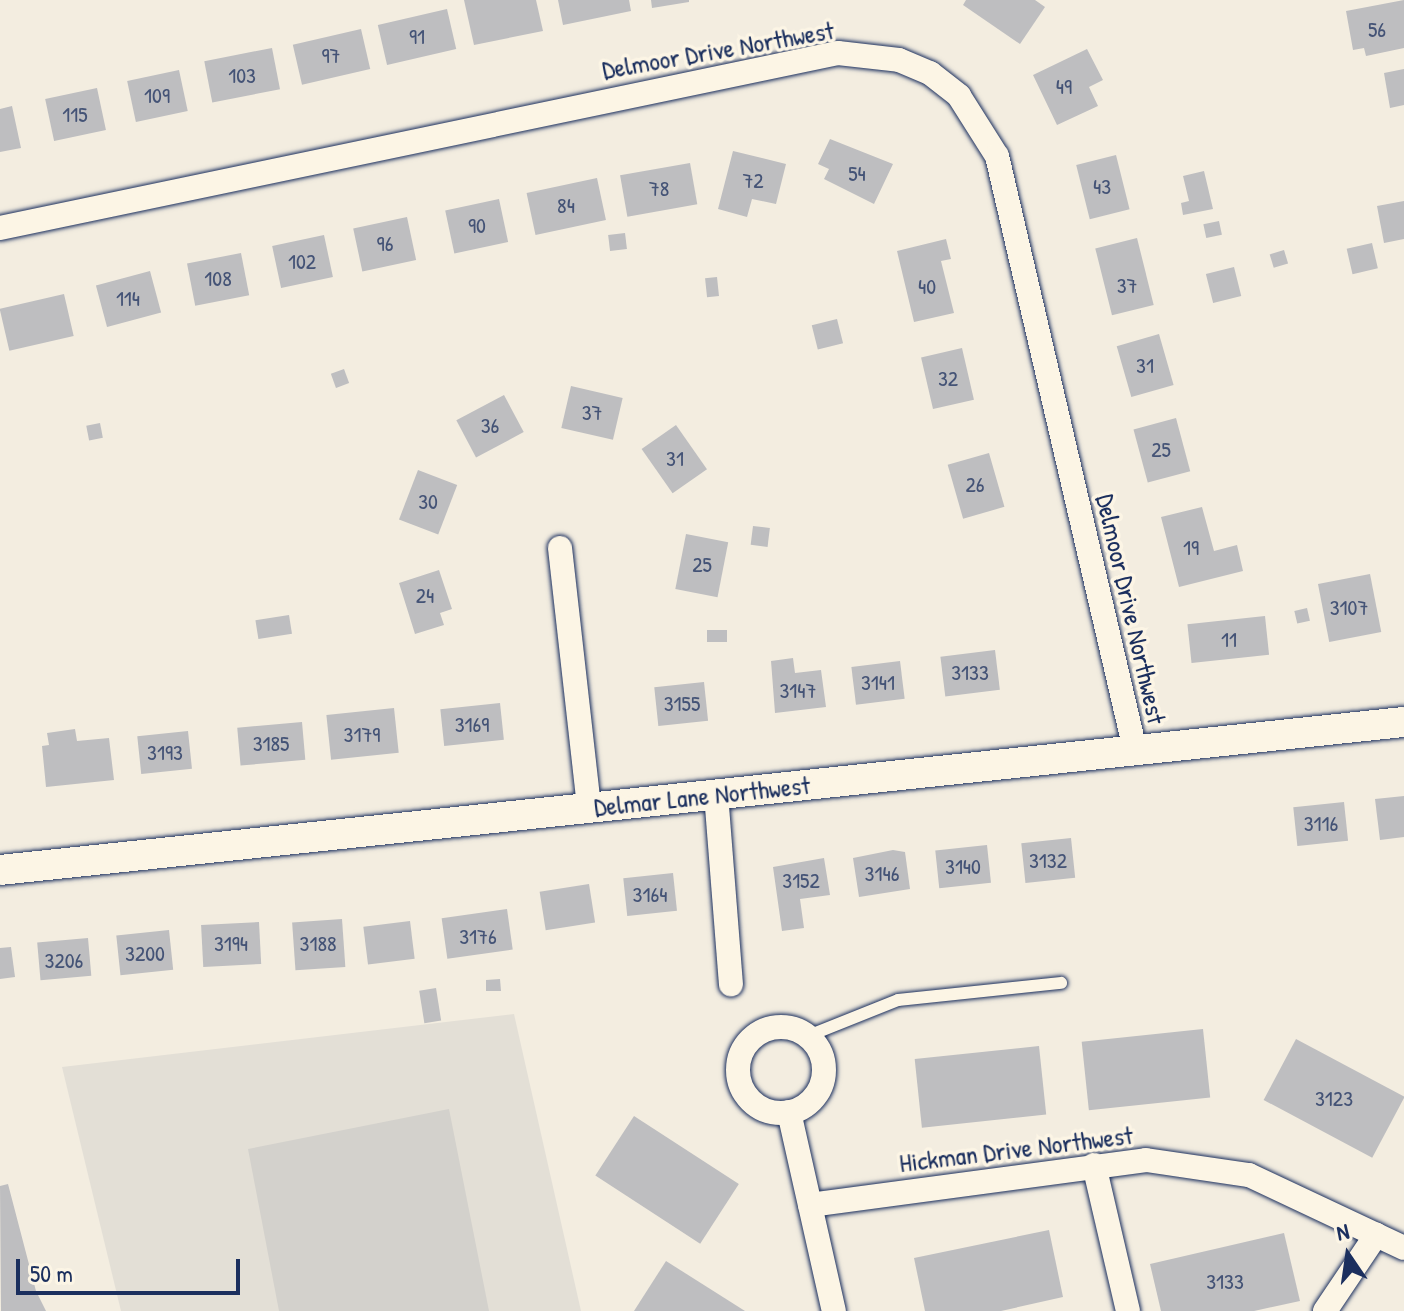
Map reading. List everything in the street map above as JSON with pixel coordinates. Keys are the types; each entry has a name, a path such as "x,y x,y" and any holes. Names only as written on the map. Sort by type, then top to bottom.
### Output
{"street":[{"name":"Delmoor Drive Northwest","path":"0,228 838,53 899,60 930,73 959,96 997,156 1135,750"},
{"path":"560,548 589,808"},
{"name":"Delmar Lane Northwest","path":"0,870 1404,722"},
{"path":"716,794 731,984"},
{"path":"766,1029 808,1036 824,1074 813,1098 789,1112 751,1101 738,1063 743,1049 766,1029"},
{"path":"789,1112 834,1311"},
{"name":"Hickman Drive Northwest","path":"810,1205 1146,1160 1249,1175 1404,1248"},
{"path":"1094,1165 1128,1311"},
{"path":"1325,1311 1376,1235"}],"lane":[{"path":"808,1036 898,1000 1061,983"}],"shaded area":[{"path":"514,1014 581,1311 121,1311 62,1067"},
{"path":"449,1109 489,1311 279,1311 248,1149"}],"building":[{"path":"464,0 536,0 543,31 474,45"},
{"path":"558,0 629,0 631,11 563,25"},
{"path":"651,0 689,0 689,2 652,8"},
{"path":"966,0 1035,0 1045,7 1020,44 963,5"},
{"path":"1404,0 1404,48 1366,56 1364,48 1353,50 1346,11"},
{"path":"447,9 456,49 387,65 378,25"},
{"path":"361,29 370,69 302,85 293,45"},
{"path":"272,48 280,89 212,102 204,61"},
{"path":"1087,49 1103,80 1089,87 1098,106 1057,125 1033,75"},
{"path":"1404,69 1404,105 1390,108 1384,73"},
{"path":"179,70 188,111 136,122 127,81"},
{"path":"97,88 106,130 54,141 45,99"},
{"path":"12,106 21,148 0,152 0,109"},
{"path":"830,139 893,164 874,204 824,179 829,169 818,164"},
{"path":"733,151 786,164 776,204 752,199 747,217 718,209"},
{"path":"1116,155 1130,209 1090,219 1076,165"},
{"path":"690,163 697,204 627,217 620,175"},
{"path":"1204,171 1213,209 1183,215 1181,203 1189,201 1183,176"},
{"path":"597,178 606,220 536,235 527,193"},
{"path":"499,199 508,242 454,253 445,210"},
{"path":"1404,201 1404,239 1384,243 1377,206"},
{"path":"407,217 416,260 362,271 353,228"},
{"path":"1219,221 1222,235 1206,238 1203,224"},
{"path":"625,233 627,249 610,251 608,235"},
{"path":"324,235 333,277 281,288 272,246"},
{"path":"1137,238 1154,305 1112,315 1095,248"},
{"path":"946,239 951,259 941,261 954,313 914,322 897,251"},
{"path":"1372,243 1378,268 1353,274 1347,249"},
{"path":"1284,250 1288,263 1274,268 1270,254"},
{"path":"241,253 249,295 195,306 187,263"},
{"path":"1234,267 1241,296 1213,303 1206,274"},
{"path":"150,271 161,313 107,327 96,285"},
{"path":"717,277 719,296 707,297 705,278"},
{"path":"64,294 74,336 9,351 0,309"},
{"path":"837,319 843,343 818,350 812,325"},
{"path":"1159,334 1174,385 1131,397 1117,346"},
{"path":"962,348 974,400 933,409 921,357"},
{"path":"344,369 349,383 336,388 331,374"},
{"path":"571,386 623,398 613,440 561,428"},
{"path":"504,395 524,432 476,457 456,420"},
{"path":"1176,418 1190,471 1148,483 1133,429"},
{"path":"100,423 103,438 89,440 86,426"},
{"path":"676,425 707,469 673,493 642,449"},
{"path":"989,453 1004,507 963,519 948,465"},
{"path":"418,470 457,485 438,535 399,519"},
{"path":"1202,507 1214,551 1237,545 1243,571 1179,587 1161,517"},
{"path":"753,526 770,528 768,547 751,545"},
{"path":"686,534 728,542 718,597 675,589"},
{"path":"439,570 452,609 440,613 444,625 415,634 399,583"},
{"path":"1370,574 1381,632 1329,642 1318,584"},
{"path":"1307,608 1310,621 1297,624 1294,611"},
{"path":"289,615 292,634 258,639 255,620"},
{"path":"1265,616 1269,655 1192,663 1187,624"},
{"path":"707,630 727,630 727,642 707,642"},
{"path":"995,650 1000,690 945,696 940,657"},
{"path":"793,658 795,673 821,670 826,707 775,713 771,661"},
{"path":"900,661 905,699 856,705 851,667"},
{"path":"704,682 708,721 658,726 654,687"},
{"path":"500,703 504,740 444,746 440,709"},
{"path":"394,708 399,753 331,760 326,715"},
{"path":"302,722 305,760 241,766 237,728"},
{"path":"75,729 77,741 109,738 114,780 46,787 42,746 49,745 47,733"},
{"path":"188,731 192,769 141,774 137,736"},
{"path":"1404,796 1404,837 1380,840 1375,799"},
{"path":"1344,802 1348,841 1297,846 1293,807"},
{"path":"1071,838 1075,878 1025,883 1021,843"},
{"path":"987,845 991,883 939,888 935,850"},
{"path":"893,850 905,852 910,889 859,897 853,858"},
{"path":"824,858 830,895 800,899 804,928 782,931 773,867"},
{"path":"673,873 677,911 627,916 623,878"},
{"path":"589,884 595,923 546,930 540,892"},
{"path":"507,909 513,950 447,959 442,918"},
{"path":"342,919 345,967 295,970 292,922"},
{"path":"410,921 415,959 368,964 363,927"},
{"path":"259,922 261,964 203,967 201,925"},
{"path":"169,930 173,970 120,975 116,936"},
{"path":"88,938 91,976 41,980 37,942"},
{"path":"11,947 15,977 0,979 0,948"},
{"path":"500,979 501,991 486,991 486,980"},
{"path":"436,988 441,1021 424,1023 419,991"},
{"path":"1203,1029 1210,1098 1089,1110 1082,1042"},
{"path":"1296,1039 1404,1096 1372,1158 1264,1100"},
{"path":"1039,1046 1046,1115 922,1128 915,1059"},
{"path":"634,1116 739,1184 700,1244 595,1176"},
{"path":"8,1184 36,1291 46,1311 1,1311 0,1186"},
{"path":"1049,1230 1063,1297 1001,1311 925,1311 914,1258"},
{"path":"1284,1233 1300,1301 1254,1311 1161,1311 1150,1264"},
{"path":"666,1261 715,1292 745,1311 634,1311"}]}
